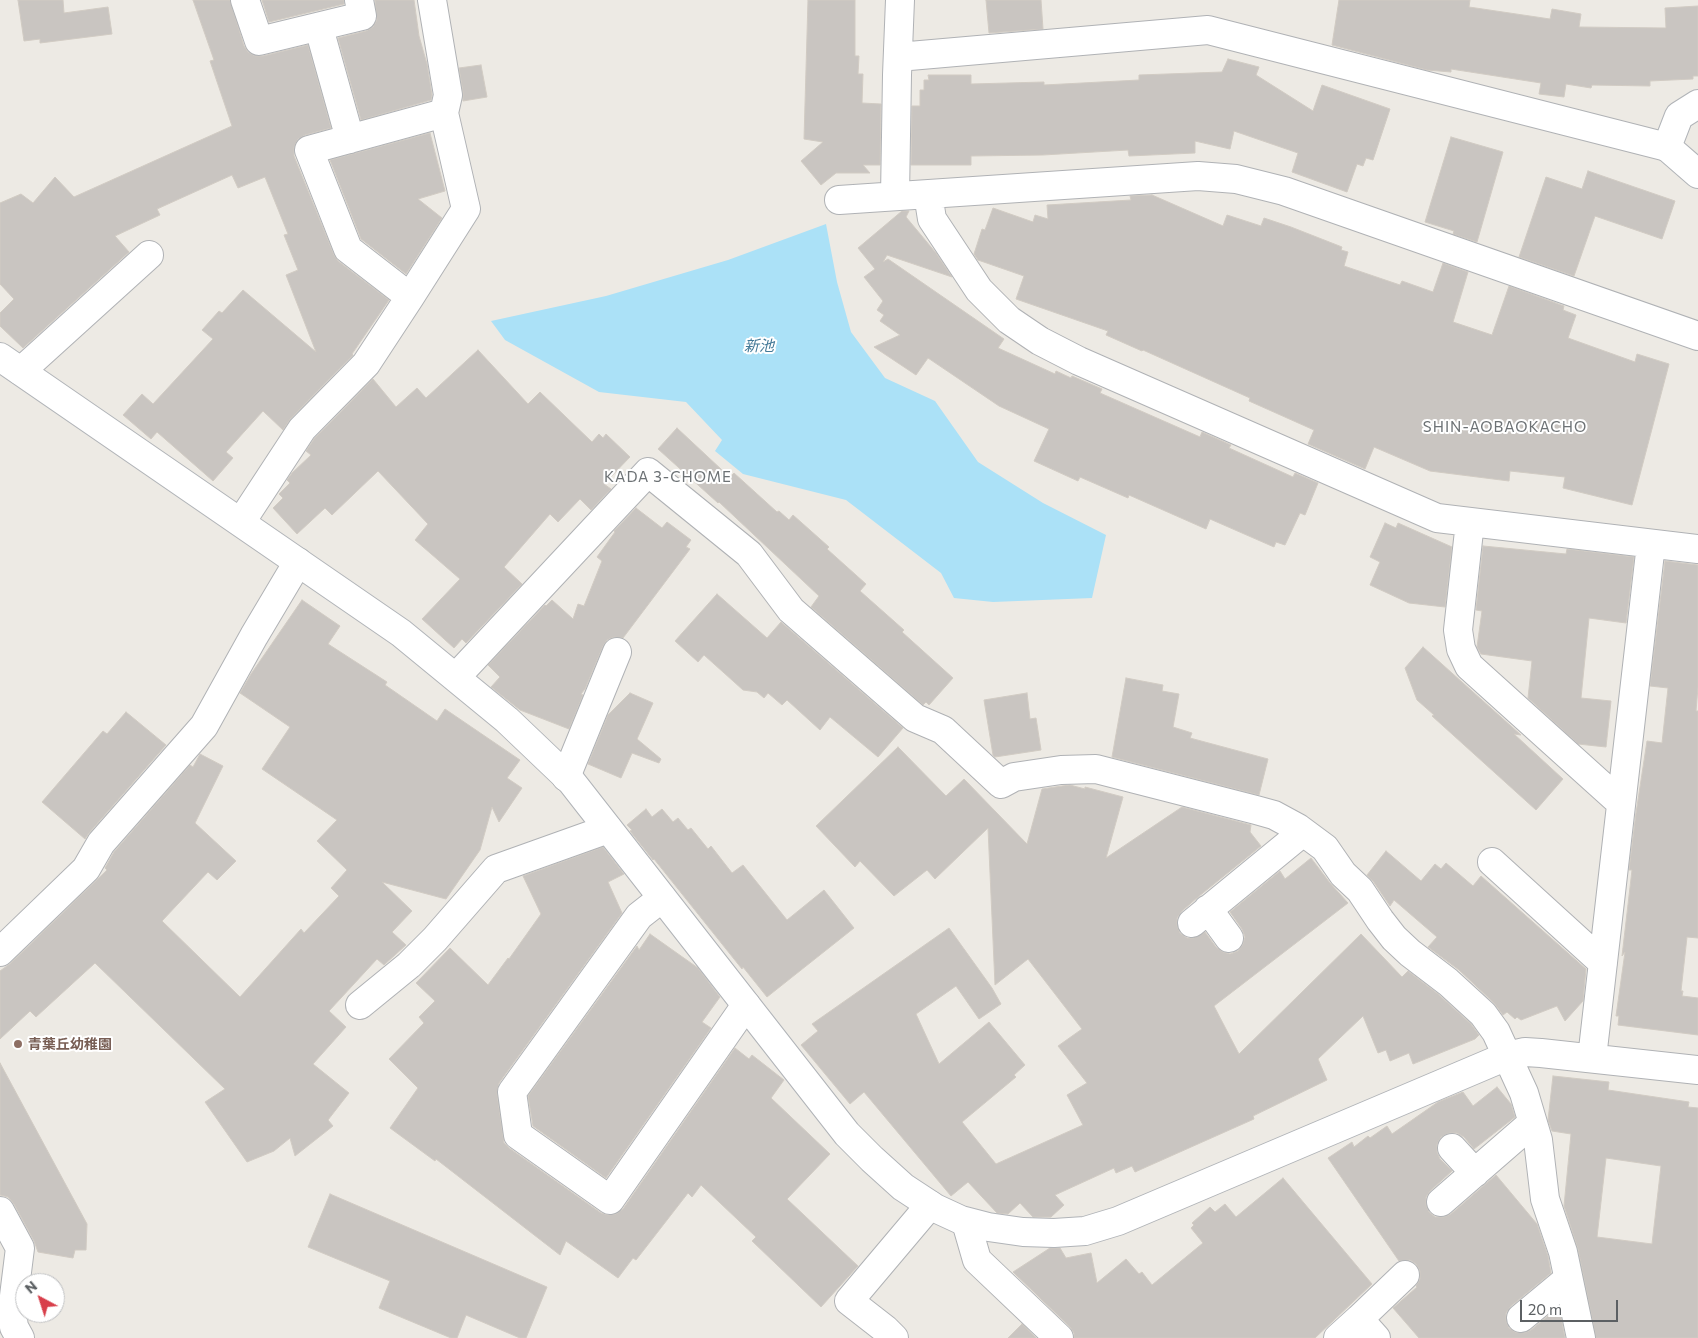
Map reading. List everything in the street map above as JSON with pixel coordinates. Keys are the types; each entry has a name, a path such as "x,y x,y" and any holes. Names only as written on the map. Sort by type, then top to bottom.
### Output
{"street":[{"path":"245,0 259,41 319,28 362,16 359,0"},
{"path":"241,522 302,430 366,364 466,209 444,113 448,95 432,0"},
{"path":"895,196 900,0"},
{"path":"319,28 350,138"},
{"path":"898,57 1208,30 1667,147 1698,174"},
{"path":"1667,147 1679,116 1698,104"},
{"path":"410,297 348,249 309,150 444,113"},
{"path":"839,200 1198,176 1236,179 1284,191 1698,336"},
{"path":"928,194 932,219 979,290 1010,320 1040,341 1088,365 1437,518 1698,549"},
{"path":"149,255 10,364 401,633 507,720 566,776 847,1134 903,1187 930,1205 966,1222 1023,1232 1085,1231 1118,1221 1507,1056 1533,1052 1698,1070"},
{"path":"456,677 648,472 749,554 791,610 915,718 943,730 1000,784 1014,777 1051,771 1096,769 1274,815 1303,832 1325,848 1343,874 1360,890 1394,938 1410,953 1448,982 1483,1014 1496,1032 1524,1093 1538,1140 1545,1199 1563,1252 1580,1338"},
{"path":"1470,522 1458,630 1461,649 1470,666 1621,803"},
{"path":"1592,1058 1651,544"},
{"path":"0,952 86,869 101,843 204,726 298,562"},
{"path":"566,776 617,652"},
{"path":"360,1005 416,958 435,939 496,869 608,829"},
{"path":"1229,938 1200,916 1303,832"},
{"path":"1492,862 1603,963"},
{"path":"662,898 639,916 512,1092 518,1135 610,1200 746,1006"},
{"path":"1441,1202 1532,1123"},
{"path":"1452,1148 1475,1173"},
{"path":"894,1338 849,1301 930,1205"},
{"path":"0,1211 20,1248 12,1312 14,1327 20,1338"},
{"path":"966,1222 977,1260 1059,1338"},
{"path":"1338,1338 1368,1328 1405,1275"},
{"path":"1521,1318 1568,1280"}],"water":[{"name":"新池","path":"826,224 837,282 851,332 885,378 935,401 978,462 1043,503 1106,535 1092,598 993,602 954,598 941,573 846,500 743,474 715,451 722,440 686,402 599,392 505,340 491,321 606,296 728,260"}],"building":[{"path":"18,0 63,0 64,13 108,7 112,34 40,43 40,39 24,41"},
{"path":"193,0 230,0 244,46 248,52 255,56 263,56 308,45 331,128 305,135 298,139 294,147 294,156 334,255 338,261 389,300 353,355 291,418 283,430 263,411 226,452 233,458 213,481 157,432 151,439 123,415 142,394 153,404 213,339 202,330 219,311 222,313 243,290 316,352 286,275 298,270 284,235 288,234 265,177 238,188 232,175 157,209 160,215 115,236 129,252 23,348 0,326 0,313 14,299 0,284 0,203 21,194 33,203 55,177 74,197 232,126 210,61 214,60"},
{"path":"262,0 344,0 344,4 269,22"},
{"path":"375,0 414,0 419,36 427,64 432,95 431,100 361,120 338,38 366,31 373,27 377,20"},
{"path":"808,0 855,0 855,56 859,56 858,74 863,74 862,103 881,104 880,165 863,165 870,173 836,173 821,185 801,161 823,142 804,139"},
{"path":"986,0 1041,0 1043,29 989,33"},
{"path":"1339,0 1470,0 1469,7 1550,19 1552,9 1581,14 1579,27 1666,28 1665,8 1698,6 1698,76 1693,76 1693,79 1650,81 1650,86 1592,85 1591,88 1566,84 1564,97 1539,94 1541,83 1451,69 1451,72 1427,70 1332,45"},
{"path":"1228,59 1259,67 1256,75 1313,111 1322,85 1390,109 1373,160 1366,158 1363,166 1357,164 1347,192 1292,172 1298,153 1234,131 1230,149 1195,141 1195,153 1129,156 1128,150 1043,155 971,156 971,165 911,165 912,106 920,106 920,90 924,90 924,80 929,80 928,75 971,75 971,84 1044,82 1044,85 1139,80 1139,75 1222,72"},
{"path":"481,65 487,97 463,101 459,68"},
{"path":"430,133 445,191 418,199 442,218 406,274 361,239 330,160"},
{"path":"1451,137 1503,152 1477,242 1453,234 1454,231 1425,222"},
{"path":"1588,171 1675,201 1662,239 1595,216 1574,276 1519,257 1546,177 1582,189"},
{"path":"1152,195 1223,226 1227,215 1261,226 1264,218 1291,227 1342,247 1341,250 1348,252 1344,266 1400,285 1402,281 1433,292 1443,263 1468,272 1453,322 1492,335 1509,286 1564,306 1563,310 1576,315 1568,338 1635,362 1637,354 1669,364 1632,505 1563,488 1565,477 1510,471 1509,481 1430,471 1374,447 1365,469 1308,444 1314,430 1249,401 1250,398 1106,335 1108,331 1016,299 1024,276 978,260 974,254 982,229 985,230 993,208 1033,222 1035,215 1048,219 1047,205 1131,200 1130,196"},
{"path":"902,211 909,211 906,217 936,253 952,277 887,255 883,262 888,259 1004,339 998,348 1055,374 1056,371 1071,378 1072,376 1102,389 1100,393 1200,437 1202,432 1231,445 1229,448 1293,477 1295,473 1318,483 1305,515 1300,513 1285,545 1276,542 1274,547 1210,519 1206,529 1129,495 1128,498 1080,477 1078,481 1034,461 1049,429 999,406 928,358 916,375 874,347 900,335 880,321 884,315 877,310 883,301 864,277 875,269 858,248"},
{"path":"478,350 528,404 540,392 592,442 599,434 603,438 606,434 630,457 604,484 611,489 591,510 580,499 558,522 550,514 504,567 522,584 466,643 462,639 454,648 422,619 460,579 415,540 428,524 378,471 332,515 325,508 297,534 273,508 283,498 279,494 290,483 287,480 292,473 311,455 306,451 314,439 373,379 396,407 417,388 426,398"},
{"path":"677,428 722,470 731,476 734,473 777,512 779,511 789,520 793,515 829,547 827,549 866,584 860,591 904,630 902,632 953,678 929,705 926,702 923,705 811,607 819,596 719,502 658,449"},
{"path":"636,508 662,528 667,522 691,540 686,547 690,549 623,638 614,637 607,640 581,694 583,695 569,729 520,710 491,687 500,677 488,665 552,600 573,619 578,604 584,606 602,561 597,557 614,531"},
{"path":"1385,523 1396,528 1398,523 1452,547 1445,607 1409,603 1370,585 1380,562 1370,557"},
{"path":"1483,546 1566,554 1567,549 1634,557 1626,623 1589,618 1581,698 1611,701 1606,747 1578,744 1528,698 1532,661 1481,654 1477,647 1482,611 1476,610"},
{"path":"1665,561 1698,565 1698,687 1696,711 1698,711 1698,938 1687,937 1681,991 1683,991 1682,996 1698,998 1698,1035 1618,1025 1619,1016 1616,1016 1625,952 1622,956 1632,870 1629,870 1647,741 1662,743 1668,688 1650,686"},
{"path":"717,594 767,638 781,622 903,728 878,757 830,717 820,730 787,700 782,705 768,693 764,698 757,692 743,690 704,655 698,662 675,641"},
{"path":"302,600 340,626 328,644 387,682 385,685 437,721 445,709 520,760 507,778 522,788 499,822 492,807 480,850 446,899 382,882 412,911 392,932 406,945 384,965 377,959 329,1011 346,1027 313,1064 349,1093 328,1120 333,1126 295,1156 290,1138 274,1151 247,1162 205,1102 225,1089 95,963 36,1017 30,1011 0,1039 0,971 11,963 107,870 105,868 114,852 190,765 193,767 200,754 223,766 195,823 236,861 217,880 208,872 162,921 240,997 301,929 304,933 339,896 331,888 347,870 317,841 337,820 262,769 290,727 240,693"},
{"path":"1423,647 1521,735 1514,734 1563,779 1536,810 1432,716 1434,715 1417,700 1405,668"},
{"path":"1126,678 1163,685 1162,691 1179,694 1173,727 1192,733 1190,738 1268,759 1259,795 1112,757"},
{"path":"630,693 653,703 637,739 661,759 659,763 632,753 621,778 588,764 608,715"},
{"path":"1027,693 1030,719 1036,718 1041,750 995,757 993,755 984,700"},
{"path":"126,712 166,745 85,839 42,802 103,731 107,734"},
{"path":"898,747 946,796 964,779 1027,844 1042,789 1070,785 1123,797 1106,858 1182,807 1251,825 1250,832 1261,846 1198,897 1177,918 1177,926 1180,933 1187,938 1194,938 1205,932 1216,947 1230,954 1238,951 1245,937 1242,929 1230,912 1280,871 1285,879 1311,858 1348,903 1214,1006 1239,1054 1361,934 1402,977 1408,971 1438,994 1471,1024 1479,1035 1475,1039 1413,1064 1409,1053 1390,1061 1386,1050 1378,1053 1363,1016 1318,1059 1327,1080 1253,1116 1254,1119 1135,1172 1132,1166 1116,1173 1114,1168 1055,1195 1064,1205 1051,1217 1033,1217 1020,1203 1008,1214 997,1213 968,1182 951,1196 864,1092 850,1104 801,1045 818,1031 812,1024 949,928 992,988 1001,1004 979,1019 956,986 916,1014 939,1064 989,1022 1025,1065 1014,1075 1016,1077 962,1122 996,1164 1083,1125 1067,1095 1087,1083 1058,1046 1082,1029 1028,959 995,985 988,828 935,879 927,870 894,896 860,861 855,867 816,826"},
{"path":"646,809 652,817 662,809 673,822 678,818 688,830 691,828 708,849 711,846 732,873 743,865 787,920 824,890 854,928 767,997 630,831 632,830 627,825"},
{"path":"603,847 624,874 608,882 622,913 499,1083 497,1094 504,1143 601,1213 608,1215 616,1214 623,1209 735,1048 749,1059 752,1055 784,1080 771,1098 830,1154 787,1199 858,1266 821,1307 752,1241 756,1237 701,1185 692,1197 688,1193 636,1260 633,1258 618,1278 566,1241 560,1255 436,1159 435,1161 390,1128 418,1088 389,1059 424,1023 419,1017 435,1001 416,983 450,948 488,985 541,914 523,876"},
{"path":"1386,851 1421,881 1435,864 1441,869 1446,863 1473,886 1481,876 1586,969 1583,1001 1565,1021 1557,1006 1521,1020 1517,1017 1515,1019 1507,1012 1503,1015 1494,1003 1459,970 1428,947 1437,937 1394,900 1390,906 1367,875"},
{"path":"650,934 698,968 720,997 702,1022 711,1028 606,1178 533,1126 528,1096 637,946 639,950"},
{"path":"0,1063 87,1224 86,1250 75,1250 73,1258 38,1252 14,1204 8,1197 0,1195"},
{"path":"1553,1076 1609,1082 1608,1090 1689,1102 1688,1107 1698,1108 1698,1338 1596,1338 1578,1249 1564,1206 1571,1134 1552,1131 1548,1120","holes":["1606,1158 1661,1166 1652,1244 1597,1237"]},
{"path":"1497,1087 1511,1104 1515,1117 1474,1149 1464,1137 1457,1133 1449,1133 1441,1137 1437,1144 1437,1152 1440,1159 1452,1171 1430,1191 1426,1197 1426,1205 1429,1212 1435,1217 1444,1217 1451,1214 1496,1175 1537,1224 1548,1256 1551,1273 1511,1306 1506,1313 1506,1321 1509,1328 1515,1332 1524,1333 1531,1330 1559,1307 1565,1338 1419,1338 1393,1308 1417,1287 1420,1271 1416,1264 1410,1260 1399,1261 1328,1158 1352,1142 1354,1147 1368,1136 1370,1138 1387,1126 1392,1134 1438,1102 1463,1092 1473,1106"},
{"path":"1283,1178 1372,1284 1315,1338 1074,1338 1074,1333 1070,1327 1013,1272 1050,1248 1060,1248 1066,1258 1091,1253 1097,1283 1126,1259 1139,1274 1142,1272 1152,1285 1203,1243 1191,1228 1194,1225 1192,1223 1210,1207 1215,1212 1225,1204 1236,1217"},
{"path":"330,1194 547,1287 526,1338 520,1338 466,1315 457,1338 451,1338 379,1308 390,1281 308,1247"},
{"path":"1022,1324 1036,1338 1008,1338"}],"place":[{"name":"青葉丘幼稚園","path":"18,1044"}],"district":[{"name":"SHIN-AOBAOKACHO","path":"1505,427"},
{"name":"KADA 3-CHOME","path":"668,477"}]}
